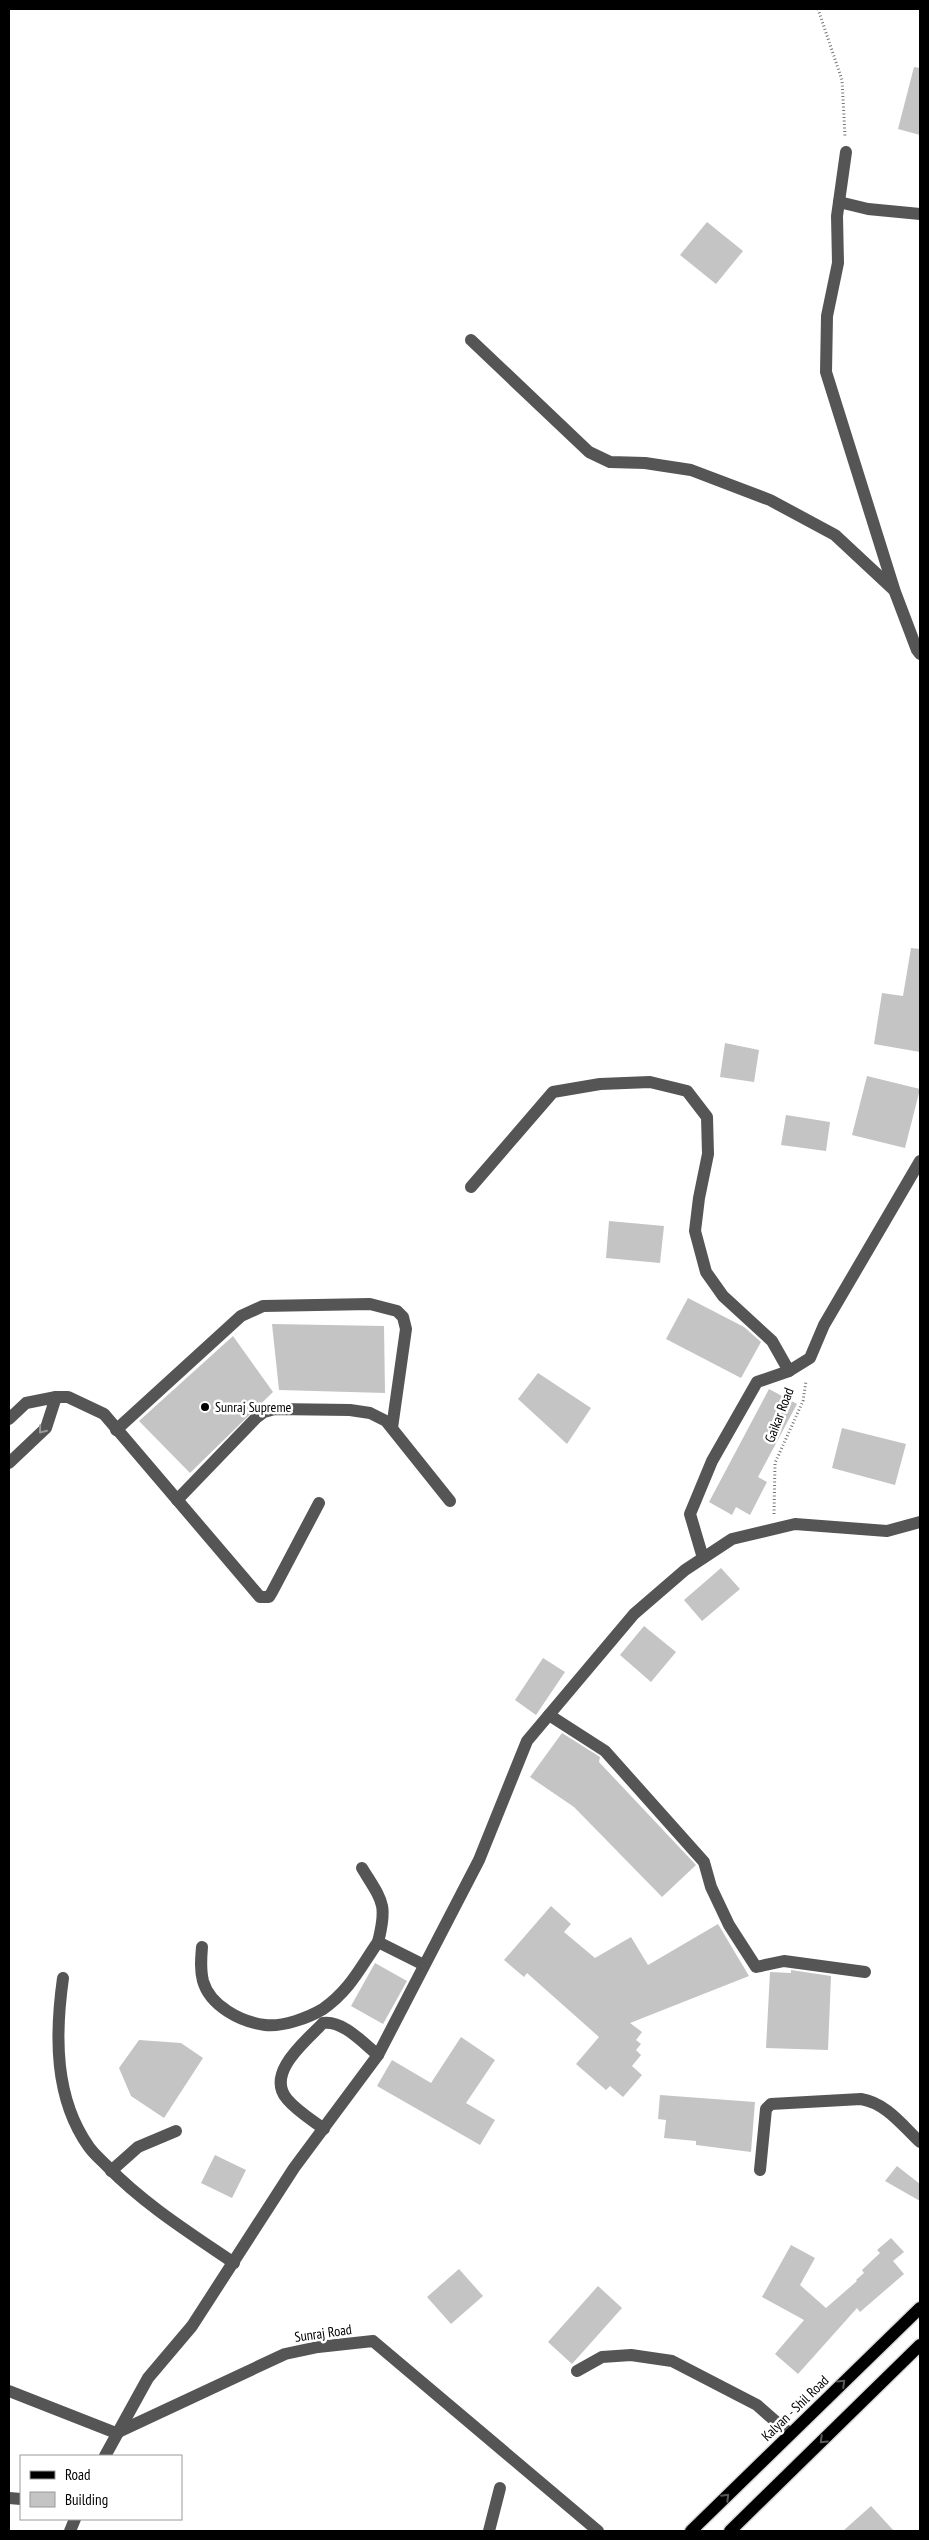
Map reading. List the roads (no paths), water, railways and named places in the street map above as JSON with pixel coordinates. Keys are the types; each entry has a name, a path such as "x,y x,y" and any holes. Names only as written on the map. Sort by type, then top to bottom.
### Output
{"main road":[{"name":"Kalyan - Shil Road","path":"691,2531 920,2308"},
{"path":"730,2531 920,2345"}],"street":[{"path":"846,152 839,202 838,263 827,316 826,372 896,592 920,654"},
{"path":"839,202 868,209 920,214"},
{"path":"471,340 589,452 610,462 645,463 691,470 770,500 835,535 896,592"},
{"path":"471,1187 553,1092 600,1084 650,1082 687,1091 707,1117 708,1154 695,1231 706,1272 723,1296 772,1341 789,1371"},
{"path":"703,1558 690,1514 712,1460 757,1382 789,1371 810,1358 824,1324 920,1161"},
{"path":"116,1430 241,1316 263,1306 370,1304 397,1311 403,1317 406,1329 392,1428"},
{"path":"9,1463 46,1428 56,1397"},
{"path":"9,1418 26,1402 56,1397 68,1397 104,1414 260,1597 264,1598 272,1592 319,1503"},
{"path":"177,1500 264,1412 275,1409 350,1410 370,1413 386,1421 450,1501"},
{"path":"105,2455 148,2378 192,2326 294,2168 378,2055 479,1860 527,1741 634,1614 685,1570 732,1539 795,1524 887,1531 920,1522"},
{"path":"549,1715 605,1751 704,1862 711,1887 729,1925 756,1967 784,1961 865,1972"},
{"path":"202,1947 200,1965 204,1982 210,1995 224,2009 240,2018 266,2025 298,2020 321,2010 344,1993 378,1942 384,1910 378,1895 362,1868"},
{"path":"378,1942 424,1965"},
{"path":"63,1978 58,2024 58,2060 64,2090 72,2115 89,2147 141,2199 234,2262"},
{"path":"324,2129 295,2106 282,2092 280,2079 287,2063 323,2023 331,2022 339,2024 378,2055"},
{"path":"760,2170 766,2110 771,2104 861,2099 874,2101 886,2108 894,2119 920,2141"},
{"path":"112,2171 138,2147 176,2131"},
{"name":"Sunraj Road","path":"116,2433 285,2354 318,2347 373,2341 598,2531"},
{"path":"577,2371 602,2357 631,2356 672,2361 758,2405 790,2434"},
{"path":"9,2391 116,2433"},
{"path":"489,2531 500,2488"}],"place":[{"name":"Sunraj Supreme","path":"205,1407"}]}
